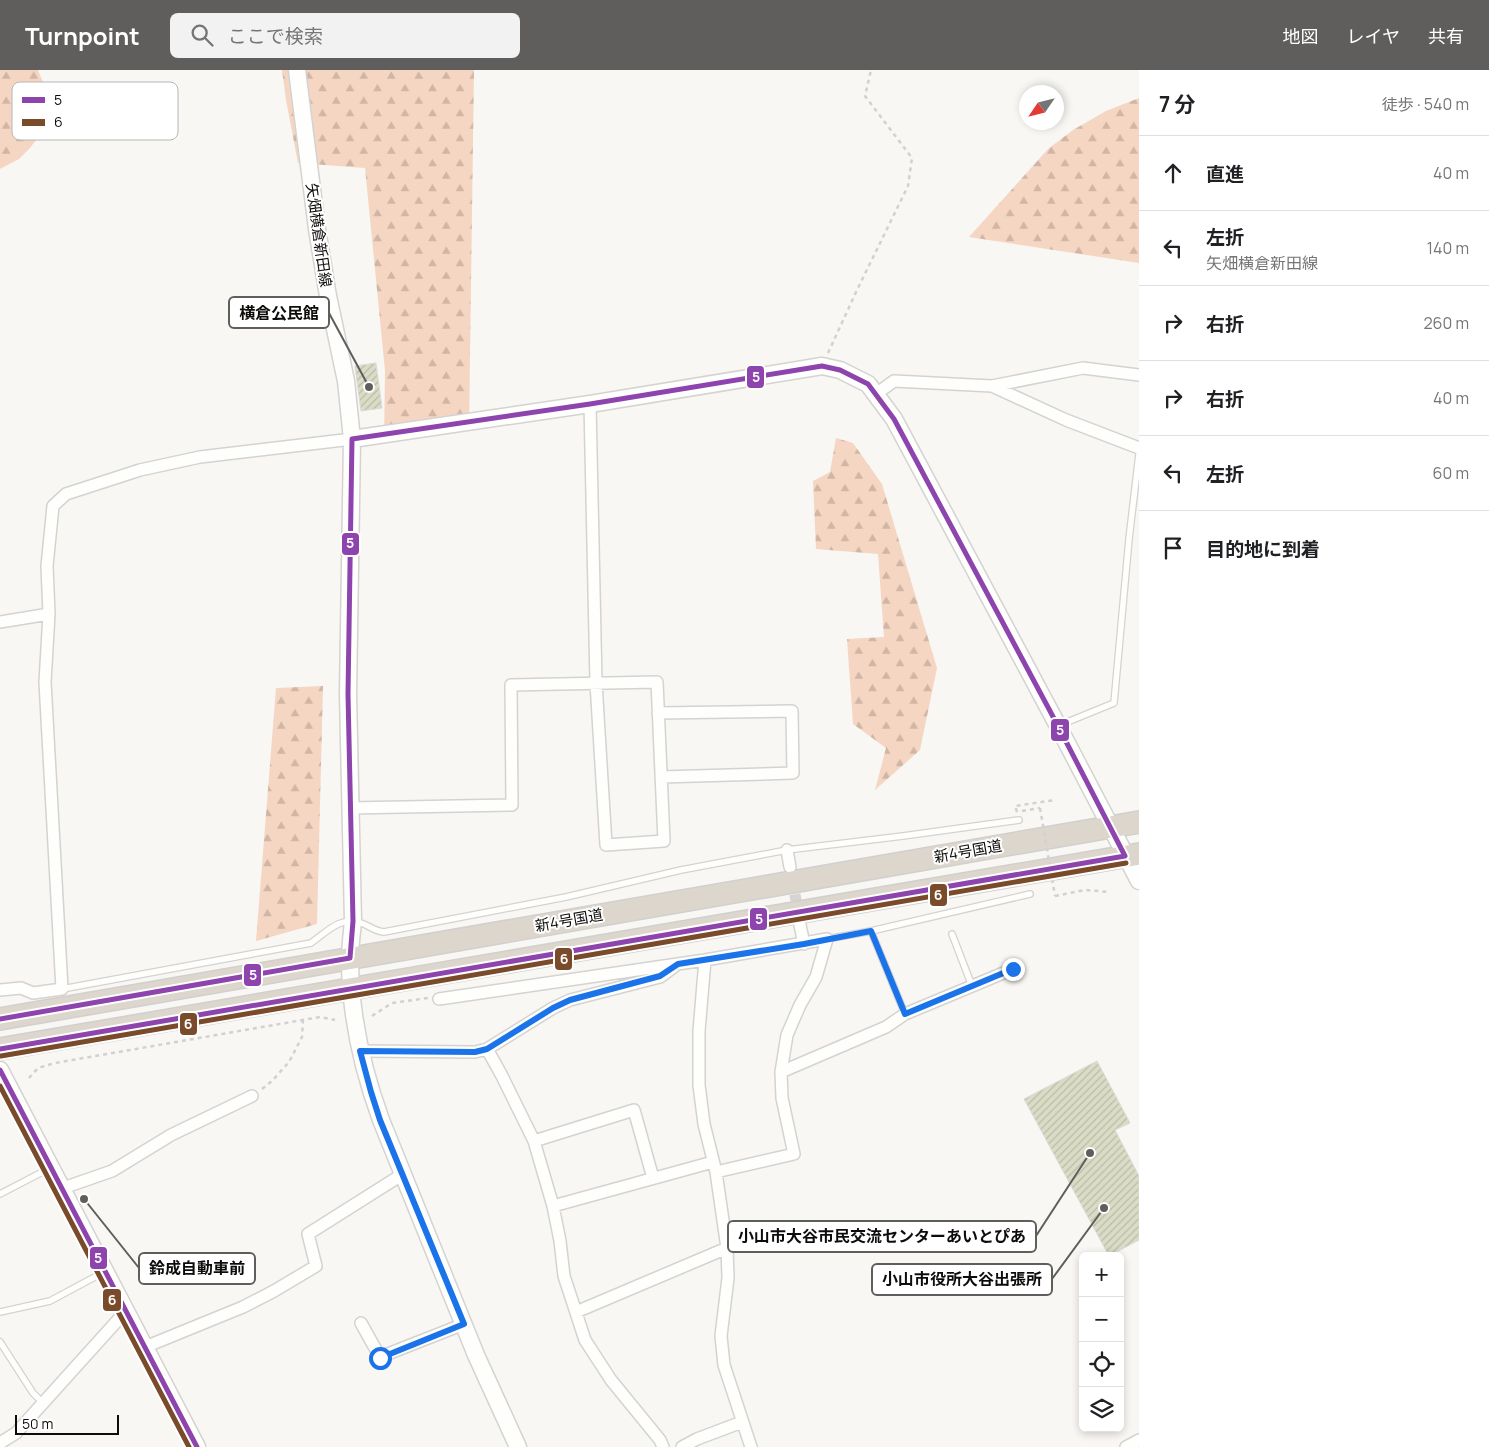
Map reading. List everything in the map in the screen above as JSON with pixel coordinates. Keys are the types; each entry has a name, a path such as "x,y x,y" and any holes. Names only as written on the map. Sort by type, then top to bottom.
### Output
{"highway":[{"name":"新4号国道","path":"0,1018 1139,822"},
{"path":"0,1049 1132,855"}],"street":[{"name":"矢畑横倉新田線","path":"297,70 317,229 328,296 346,381 352,440 348,694 353,921 350,958 354,1018 360,1051 374,1101 464,1324 518,1447"},
{"path":"0,990 21,988 33,993 62,989 46,682 49,614 47,566 53,506 66,494 140,470 200,457 352,440 822,366 840,370 868,384 894,419 1058,726 1109,826 1132,855 1139,881"},
{"path":"876,394 894,381 992,386 1083,368 1139,375"},
{"path":"992,386 1066,420 1139,448"},
{"path":"350,808 512,805 511,685 596,683 657,682 664,841 606,845 596,683 590,404"},
{"path":"0,622 49,614"},
{"path":"658,712 792,711 792,772 661,777"},
{"path":"787,850 790,867"},
{"path":"800,925 804,944"},
{"path":"439,999 705,960 827,939 816,977 800,1005 787,1036 781,1072 782,1098 794,1154 653,1178 553,1206"},
{"path":"705,960 699,1031 699,1085 704,1124 715,1167 727,1248 728,1278 722,1345 724,1365 751,1447"},
{"path":"360,1051 475,1052 487,1049 553,1008 570,1000 660,976 678,964"},
{"path":"781,1072 886,1027 905,1014 1013,969"},
{"path":"487,1049 534,1141 553,1206 564,1276 585,1340 611,1380 660,1440 663,1447"},
{"path":"0,1070 197,1447"},
{"path":"63,1188 112,1172 171,1135 252,1096"},
{"path":"534,1141 634,1110 653,1178"},
{"path":"145,1347 243,1308 316,1266 308,1234 403,1174"},
{"path":"576,1312 727,1248"},
{"path":"0,1443 16,1432 126,1311"},
{"path":"360,1323 380,1358 464,1324"},
{"path":"682,1447 697,1439 742,1422"},
{"path":"1126,1447 1139,1440"}],"lane":[{"path":"1058,726 1114,704 1139,454"},
{"path":"62,989 311,943 341,922 353,921 364,924 376,931 384,932 566,897 681,870 787,850 1019,820"},
{"path":"827,939 871,931 1030,894"},
{"path":"871,931 905,1014"},
{"path":"952,934 972,986"},
{"path":"0,1194 52,1167"},
{"path":"0,1312 50,1301 106,1271"},
{"path":"0,1342 33,1393 43,1403"}],"path":[{"path":"822,366 908,186 912,158 864,96 871,70"},
{"path":"1055,800 1015,806 1016,812 1040,808 1056,896 1085,890 1110,892"},
{"path":"372,1016 392,1003 430,998 439,999"},
{"path":"29,1078 38,1068 55,1063 320,1017 335,1020"},
{"path":"252,1096 272,1081 289,1062 302,1037 303,1020"}],"green space":[{"path":"0,70 38,70 43,82 12,82 12,140 36,140 19,159 0,169"},
{"path":"282,70 474,70 469,430 384,441 385,371 365,168 298,163"},
{"path":"1139,98 1139,263 969,237 1048,149 1073,130 1106,111"},
{"path":"836,438 853,443 882,484 937,668 920,750 875,790 886,748 853,724 847,639 884,637 878,554 816,549 813,481 830,472"},
{"path":"323,686 317,924 256,941 276,688"}],"building":[{"path":"376,363 382,408 361,411 355,366"},
{"path":"1097,1061 1130,1123 1115,1130 1139,1176 1139,1240 1116,1252 1107,1252 1024,1099"}],"tunnel":[{"path":"792,878 799,917"}],"transit line":[{"name":"5","path":"0,1019 350,958 353,921 348,694 352,439 590,404 822,366 840,370 868,384 894,419 1058,726 1125,856 0,1049"},
{"name":"6","path":"1,1056 1126,863"},
{"name":"5","path":"0,1070 197,1447"},
{"name":"6","path":"0,1086 189,1447"}],"place":[{"name":"横倉公民館","path":"369,387"},
{"name":"小山市大谷市民交流センターあいとぴあ","path":"1090,1153"},
{"name":"鈴成自動車前","path":"84,1199"},
{"name":"小山市役所大谷出張所","path":"1104,1208"}],"route":[{"path":"380,1358 464,1324 380,1120 360,1051 475,1052 487,1049 553,1008 570,1000 660,976 678,964 804,944 871,931 905,1014 1013,969"}]}
